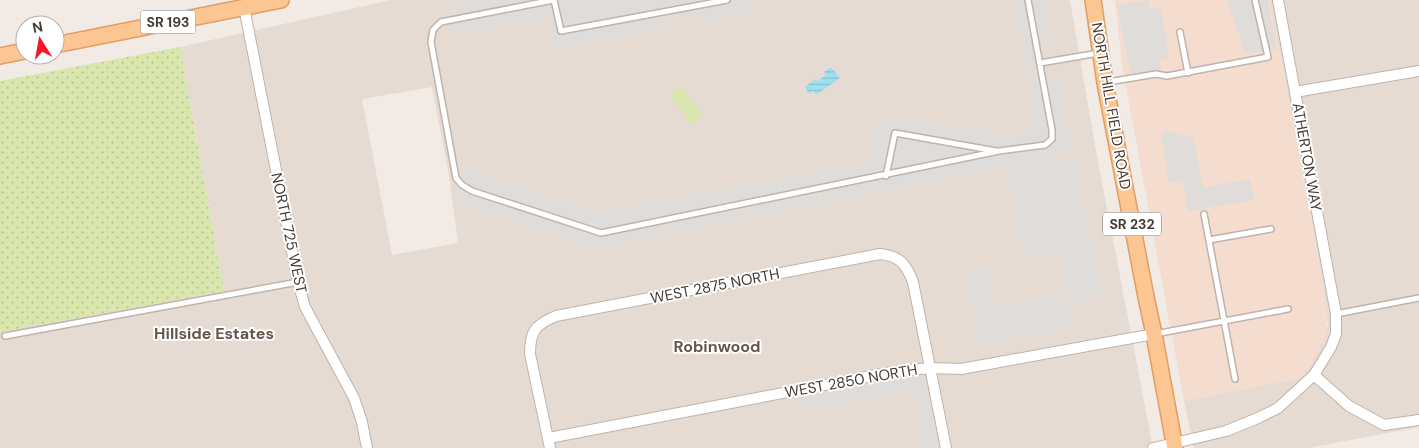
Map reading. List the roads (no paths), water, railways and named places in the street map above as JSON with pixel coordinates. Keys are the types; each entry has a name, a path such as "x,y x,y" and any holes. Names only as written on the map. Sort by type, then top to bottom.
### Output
{"main road":[{"name":"SR 193","path":"65,43 281,0"},
{"name":"NORTH HILL FIELD ROAD","path":"1093,0 1105,83 1174,445"},
{"path":"0,56 15,53"}],"street":[{"name":"ATHERTON WAY","path":"1153,448 1174,445 1226,431 1278,408 1314,375 1331,347 1336,334 1336,314 1278,0"},
{"name":"NORTH 725 WEST","path":"244,7 298,282 305,307 354,398 362,422 367,448"},
{"path":"1295,92 1419,71"},
{"name":"WEST 2875 NORTH","path":"549,443 530,354 530,342 533,330 543,321 556,316 880,254 890,255 900,260 908,268 913,282 930,368"},
{"name":"WEST 2850 NORTH","path":"549,443 892,372 930,368 960,369 1154,334"},
{"path":"930,368 946,448"},
{"path":"1314,375 1349,406 1384,425 1419,420"}],"lane":[{"path":"727,0 561,31 554,0 441,22 433,30 431,42 456,178 472,192 600,232 1000,152 1044,145 1052,139 1052,130 1028,0"},
{"path":"1105,83 1156,74 1168,76 1188,73 1268,57 1255,0"},
{"path":"1180,32 1188,73"},
{"path":"1040,63 1100,53"},
{"path":"886,176 895,133 1000,152"},
{"path":"1204,214 1234,379"},
{"path":"1209,240 1271,229"},
{"path":"5,336 298,282"},
{"path":"1336,314 1419,298"},
{"path":"1154,334 1288,310"}],"water":[{"path":"831,67 840,78 816,95 813,91 809,94 805,87 815,79 817,81 826,75 824,72"}],"district":[{"name":"Hillside Estates","path":"214,333"},
{"name":"Robinwood","path":"717,346"}]}
